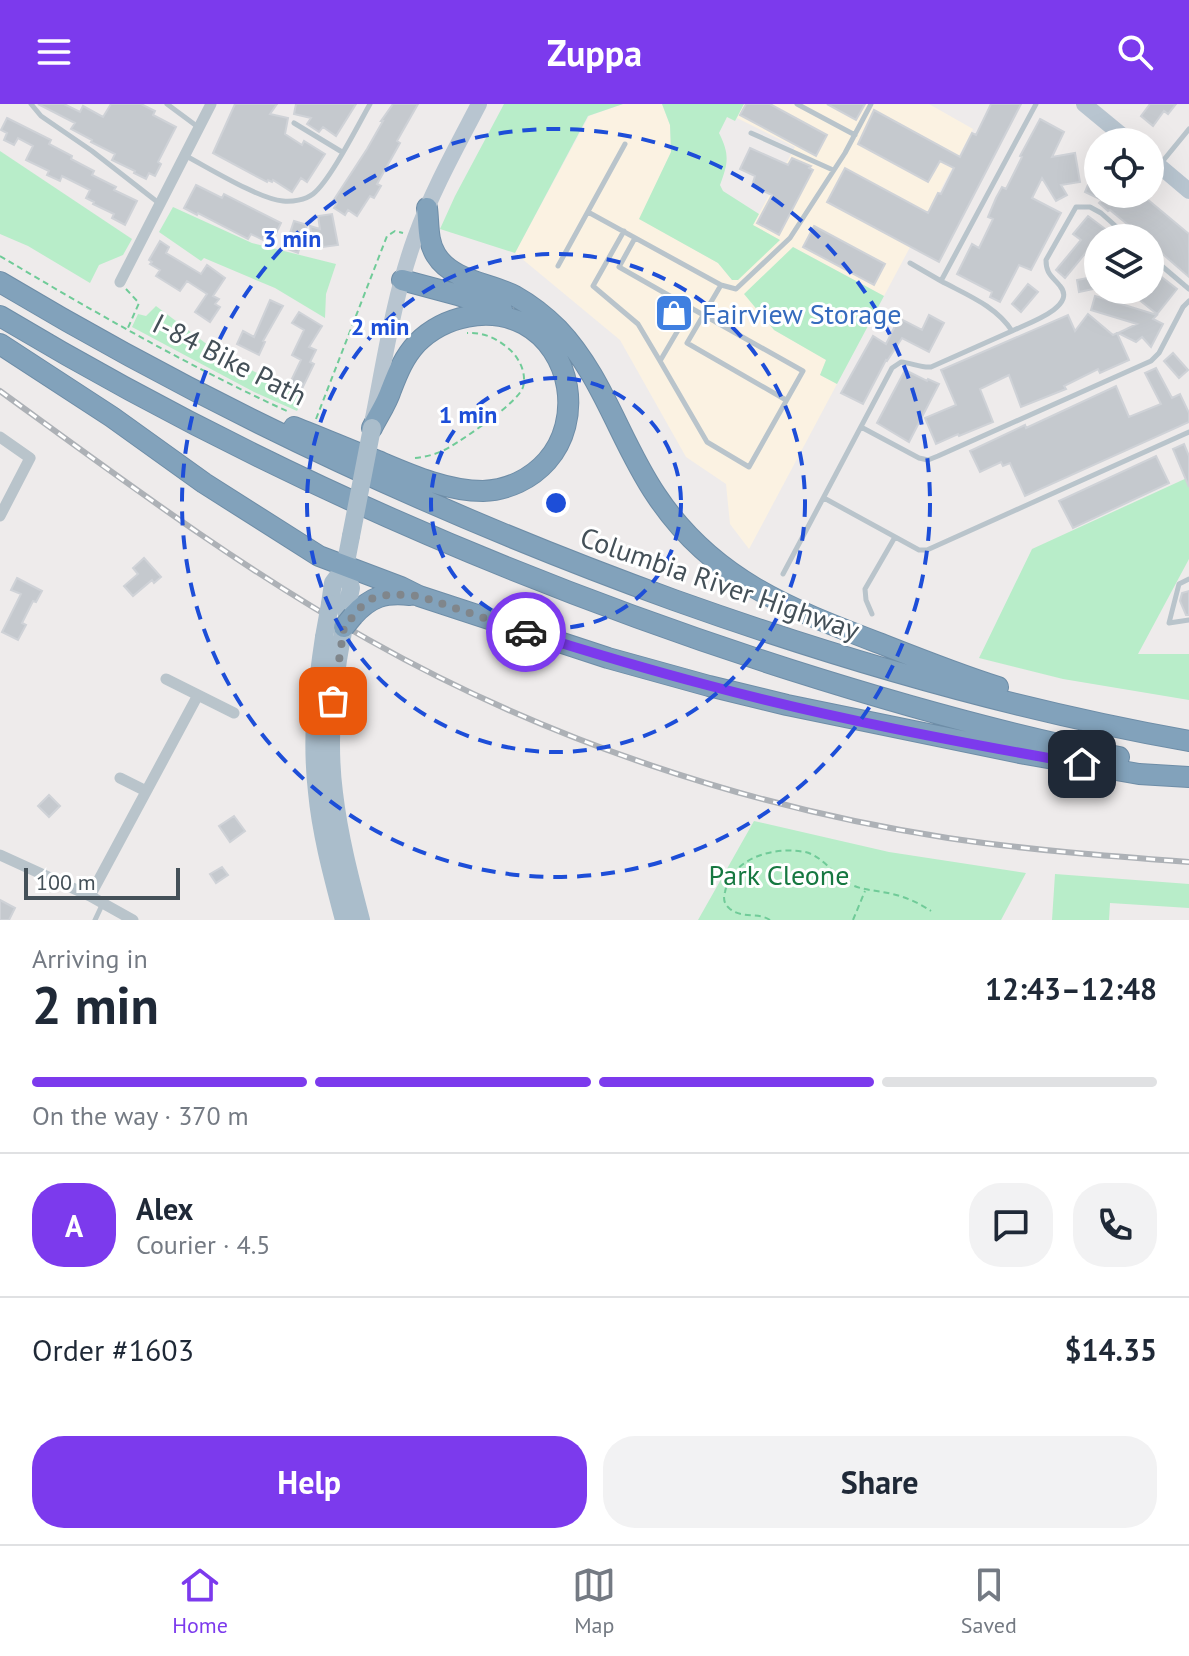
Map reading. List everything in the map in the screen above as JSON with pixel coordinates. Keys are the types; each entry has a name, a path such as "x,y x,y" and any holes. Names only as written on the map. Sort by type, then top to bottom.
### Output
{"highway":[{"path":"427,208 429,237 435,254 449,268 522,300 564,336 595,380 655,494 688,536 724,568 754,588 802,612 1092,722"},
{"path":"404,274 471,280"},
{"path":"212,400 293,427 440,484 483,491 501,488 530,476 559,444 568,416 567,383 556,355 536,333 499,308 404,274"},
{"name":"Columbia River Highway","path":"0,282 212,400 384,483 620,580 850,659 1092,722 1189,741"},
{"path":"372,428 400,367 417,343 427,335 455,319 472,315 499,316 523,324"},
{"name":"Columbia River Highway","path":"0,316 142,395 305,478 559,588 737,653 909,706 1051,742 1189,770"},
{"path":"0,344 112,417 204,483 319,556 419,596 608,658 787,705 1139,774 1189,777"},
{"path":"340,624 373,598 392,594 419,596"}],"main road":[{"path":"361,920 339,830 333,791 333,701 340,624 333,583 345,567 404,274 427,208 479,104"},
{"path":"1084,104 1113,128"},
{"path":"1164,170 1189,191"},
{"path":"340,624 317,685 315,714 316,780 324,835 344,920"}],"street":[{"path":"120,282 211,104"},
{"path":"0,437 30,458 0,516"},
{"path":"166,679 234,713"},
{"path":"90,896 198,695"},
{"path":"120,778 146,791"},
{"path":"0,855 90,896 133,920"}],"lane":[{"path":"31,104 41,116 160,204"},
{"path":"167,104 199,128"},
{"path":"185,155 264,196 297,201 313,194 327,177 370,104"},
{"path":"797,104 855,135"},
{"path":"588,212 721,285 736,289 790,238 871,104"},
{"path":"941,281 1036,104"},
{"path":"294,123 342,152"},
{"path":"1164,153 1189,129"},
{"path":"751,133 833,170"},
{"path":"558,266 625,144"},
{"path":"783,574 892,368 901,362 931,367 1055,310 1064,301 1064,295 1062,287 1046,270 1046,260 1076,207 1090,207 1113,224"},
{"path":"624,231 593,286 638,324 707,442 749,467 803,371 619,267 635,238"},
{"path":"910,263 993,309 1012,331"},
{"path":"1164,268 1189,289"},
{"path":"721,285 687,343 786,400"},
{"path":"861,427 928,460 1151,361 1159,353 1189,301"},
{"path":"660,361 691,308"},
{"path":"824,498 919,550 927,550 1189,432"},
{"path":"872,614 865,589 895,537"},
{"path":"1189,579 1179,584 1169,623 1189,620"},
{"path":"95,920 104,903"}],"path":[{"path":"315,424 387,236 395,231 416,235"},
{"name":"I-84 Bike Path","path":"0,256 127,330 288,412"},
{"name":"I-84 Bike Path","path":"120,282 139,303 127,330"},
{"path":"407,459 420,458 451,446 507,407 520,394 524,375 512,352 490,337 461,334"},
{"path":"770,920 763,915 738,914 725,905 726,888 734,870 755,856 787,851 811,854 839,877 866,890 888,893 931,911"},
{"path":"853,920 866,890"}],"shaded area":[{"name":"Fairview Storage","path":"623,104 662,104 670,125 671,152 640,219 718,263 732,280 780,240 753,225 795,147 737,118 744,104 929,104 973,129 884,296 793,247 774,330 827,360 820,375 837,384 749,549 730,524 726,484 686,457 620,340 515,253 589,116"}],"green space":[{"path":"504,104 623,104 588,116 515,253 440,229"},
{"path":"662,104 744,104 735,121 727,117 719,133 727,159 720,185 723,191 759,214 753,225 780,240 738,280 732,280 718,263 639,219 671,152 670,125"},
{"path":"0,151 132,239 123,255 99,265 90,283 28,246 0,234"},
{"path":"173,207 252,243 336,264 326,294 325,318 275,288 204,258 201,261 159,232"},
{"path":"793,247 884,296 837,384 820,375 826,360 774,330 744,294"},
{"path":"156,306 220,354 304,397 297,411 254,392 132,327 138,314 146,316"},
{"path":"1189,477 1189,559 1138,654 1189,654 1189,700 1063,679 979,658 1032,549"},
{"name":"Park Cleone","path":"754,821 889,852 1026,873 1001,920 698,920"},
{"path":"1055,874 1189,884 1189,908 1110,903 1109,920 1052,920"}],"building":[{"path":"38,104 64,104 80,112 83,106 103,117 111,104 141,104 155,111 153,115 176,127 158,162 161,164 155,176 149,173 146,179 112,160 115,154 71,129 75,123"},
{"path":"235,104 277,104 270,114 288,118 285,134 325,154 307,182 301,178 292,192 213,153"},
{"path":"296,104 356,104 336,136 323,127 319,132 307,124 311,118 294,114"},
{"path":"393,104 418,104 397,141 400,143 377,184 381,186 374,198 370,196 357,216 348,210 345,215 334,208 337,203 333,201"},
{"path":"746,104 770,104 827,135 816,156 740,115"},
{"path":"827,104 865,104 856,120"},
{"path":"991,104 1021,104 939,262 827,202 845,168 928,213 954,168 940,161 928,182 858,144 874,110 960,157 972,133 976,135"},
{"path":"1150,104 1176,104 1168,114 1164,111 1153,126 1141,116"},
{"path":"7,118 51,140 49,144 94,171 92,175 137,201 125,225 112,218 114,214 86,198 90,190 62,176 60,181 47,175 49,171 26,160 33,146 18,138 14,145 4,140 7,133 1,130"},
{"path":"1040,119 1064,132 1052,157 1075,153 1080,182 1061,185 1067,195 1056,201 1042,178 1032,198 1061,213 1031,270 1019,265 1000,302 990,297 992,292 957,274 972,244 979,248 993,219 988,217 996,198 1002,187 1006,189"},
{"path":"750,148 788,165 792,158 811,166 809,168 813,170 779,235 757,223 772,195 752,186 755,176 740,169"},
{"path":"196,185 222,198 224,194 281,223 271,244 251,234 248,239 184,208"},
{"path":"1105,208 1158,208 1189,234 1189,277 1164,255 1164,224 1127,224"},
{"path":"332,214 338,245 323,247 322,243 313,244 310,226 320,229 318,216"},
{"path":"1088,216 1099,224 1084,224 1084,255 1065,278 1056,270 1081,240 1073,234"},
{"path":"294,221 307,225 298,253 285,248"},
{"path":"814,226 885,264 874,285 803,247"},
{"path":"160,241 169,247 166,253 201,274 207,265 225,278 213,296 219,299 215,304 220,307 210,322 195,312 207,294 187,281 180,291 156,276 160,270 149,260"},
{"path":"1084,279 1084,291 1079,292 1077,280"},
{"path":"1164,279 1177,289 1157,314 1144,304 1164,304"},
{"path":"1028,284 1038,292 1021,312 1012,304"},
{"path":"270,300 283,306 263,341 259,355 237,344 243,331 254,337"},
{"path":"1093,304 1121,304 1157,315 1153,319 1163,324 1151,347 1142,337 1136,342 1118,333 1137,324 1091,310"},
{"path":"299,312 322,326 309,347 316,350 310,362 314,364 300,393 288,387 301,360 292,355 304,330 292,323"},
{"path":"1088,314 1113,335 1117,333 1129,360 1100,373 1098,369 1064,386 1066,389 1021,407 1009,375 980,389 993,422 936,444 925,418 956,405 941,370 1068,315 1075,331"},
{"path":"929,315 944,323 929,352 902,338 886,360 863,404 841,393 873,336 886,344 899,318 922,330"},
{"path":"1173,353 1188,370 1179,378 1164,361"},
{"path":"1156,368 1172,398 1180,394 1189,413 1189,422 1025,496 1010,463 1003,466 1001,462 980,472 970,451 1116,386 1129,417 1161,404 1145,373"},
{"path":"905,370 939,384 909,442 877,423"},
{"path":"1184,444 1189,456 1189,487 1173,449"},
{"path":"1156,456 1169,483 1073,528 1059,501"},
{"path":"144,558 161,577 154,583 152,580 133,596 124,586 138,574 133,568"},
{"path":"17,578 42,591 22,623 26,625 18,640 2,632 21,594 11,590"},
{"path":"1189,591 1189,615 1186,615 1180,601 1182,593"},
{"path":"49,795 60,806 49,817 38,806"},
{"path":"234,816 245,831 230,842 219,826"},
{"path":"222,867 228,875 216,883 210,874"},
{"path":"0,900 15,908 9,920 0,920"}],"railway":[{"path":"0,391 181,521 321,612 436,676 577,738 723,788 873,825 1008,846 1189,862"}],"way so far":[{"path":"333,701 344,627 373,598 392,594 419,596 526,632"}],"place":[{"name":"Fairview Storage","path":"674,313"}],"route":[{"path":"526,632 608,658 787,705 1082,764"}]}
